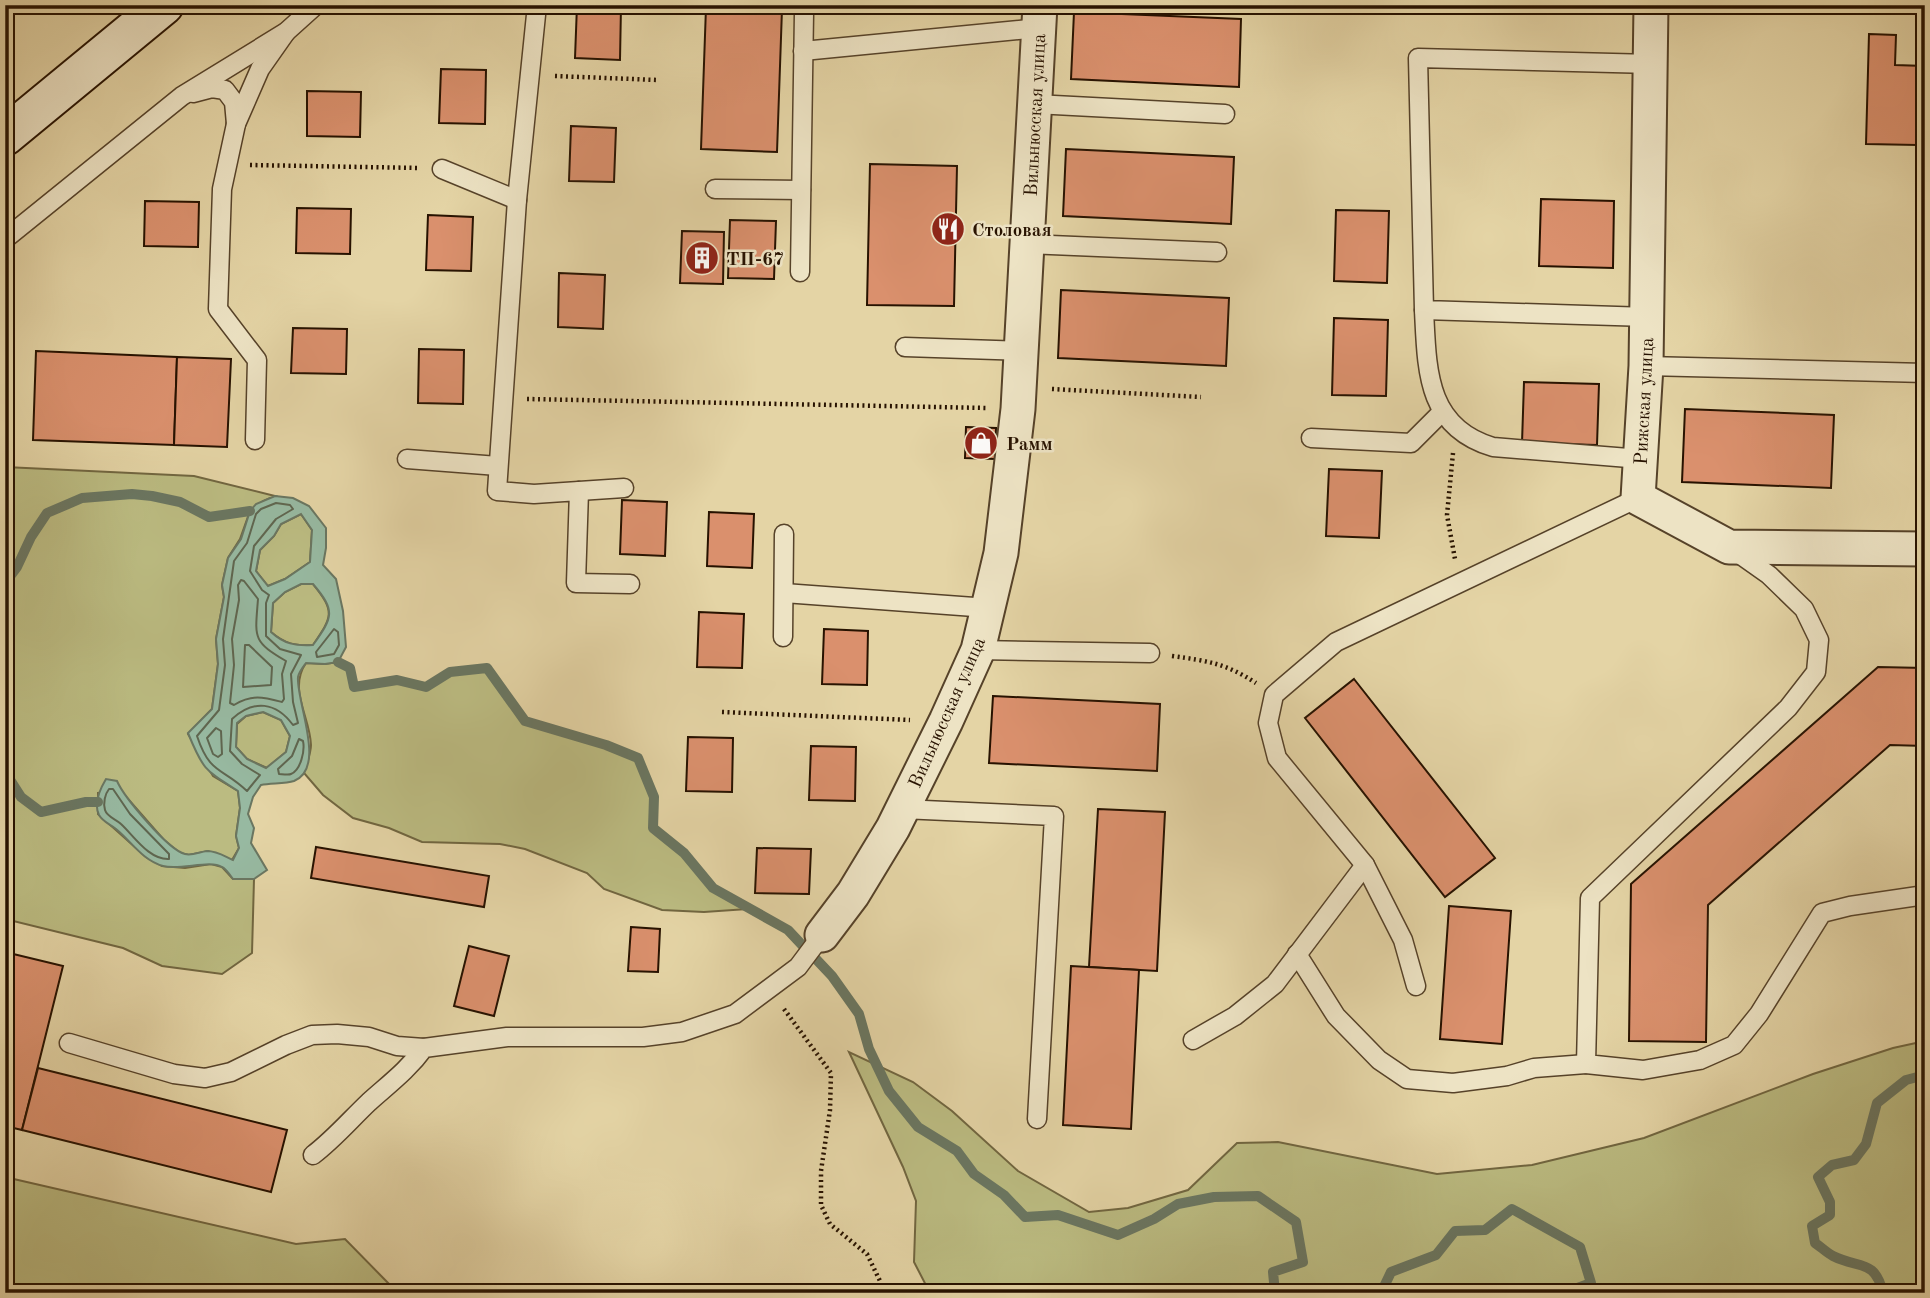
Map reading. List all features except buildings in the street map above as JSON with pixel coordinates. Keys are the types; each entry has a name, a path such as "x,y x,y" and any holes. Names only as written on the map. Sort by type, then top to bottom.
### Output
{"main road":[{"path":"5,136 164,5"}],"street":[{"name":"Рижская улица","path":"1638,498 1648,317 1651,5"},
{"name":"Вильнюсская улица","path":"822,935 853,894 902,809 978,650 988,608 1001,553 1019,398 1039,17"},
{"path":"1638,498 1729,547 1925,549"}],"lane":[{"path":"5,239 182,96 286,32 316,5"},
{"path":"537,5 517,200 497,491 534,494 624,488"},
{"path":"800,272 802,5"},
{"path":"803,51 1039,17"},
{"path":"255,440 257,360 218,309 222,189 236,124 260,69 286,32"},
{"path":"1640,459 1493,447 1473,441 1456,428 1442,412 1426,356 1418,58 1652,64"},
{"path":"182,96 212,88 225,90 234,102 236,124"},
{"path":"1035,104 1226,114"},
{"path":"442,169 517,200"},
{"path":"715,189 802,190"},
{"path":"1027,244 1217,252"},
{"path":"1424,310 1648,317"},
{"path":"905,347 1022,351"},
{"path":"1646,366 1925,373"},
{"path":"1311,438 1411,443 1442,412"},
{"path":"407,459 498,466"},
{"path":"579,491 576,583 631,584"},
{"path":"1416,986 1403,940 1365,865 1277,758 1268,723 1274,695 1336,642 1638,498"},
{"path":"783,637 784,534"},
{"path":"1587,1063 1590,898 1788,708 1816,672 1819,640 1804,609 1769,575 1729,547"},
{"path":"784,593 988,608"},
{"path":"978,650 1150,653"},
{"path":"902,809 1054,816 1037,1119"},
{"path":"1193,1040 1235,1016 1275,984 1365,865"},
{"path":"1297,954 1336,1016 1379,1060 1407,1079 1453,1083 1507,1076 1534,1068 1587,1063 1643,1070 1700,1060 1734,1045 1759,1014 1822,913 1925,895"},
{"path":"69,1043 174,1074 205,1078 231,1072 312,1035 358,1036 397,1046 424,1048 507,1037 643,1037 682,1032 735,1014 798,967 822,935"},
{"path":"313,1156 410,1068 424,1048"}],"path":[{"path":"529,74 658,80"},
{"path":"227,164 442,169"},
{"path":"505,398 1201,397"},
{"path":"1456,428 1447,514 1459,583"},
{"path":"1150,653 1215,662 1234,669"},
{"path":"722,712 946,721"},
{"path":"770,988 831,1073 831,1110 821,1171 821,1205 830,1224 867,1254 882,1293"}],"green space":[{"path":"5,467 194,476 275,496 250,511 240,539 228,558 216,639 218,664 212,709 188,734 213,776 238,791 240,808 236,836 239,848 232,860 208,851 189,855 180,853 164,840 122,792 98,793 98,814 146,857 162,866 185,868 211,864 222,867 233,879 254,879 252,953 222,974 162,966 123,948 5,919"},
{"path":"301,514 312,530 310,562 285,579 268,586 256,571 260,550 281,524"},
{"path":"301,584 313,584 328,608 327,621 313,645 291,643 271,632 273,603 285,592"},
{"path":"338,662 350,668 354,686 397,680 426,687 450,672 487,668 525,721 606,745 638,758 654,797 653,828 684,853 713,888 748,909 704,912 662,910 604,889 587,873 525,849 500,844 422,842 389,828 353,818 323,795 304,773 311,745 299,693 301,673 306,663"},
{"path":"263,712 281,720 290,736 286,752 267,768 247,759 236,747 237,724 246,716"},
{"path":"1925,1041 1925,1293 930,1293 914,1262 916,1201 849,1052 913,1082 952,1111 1018,1171 1089,1212 1128,1208 1188,1190 1237,1143 1278,1142 1437,1174 1532,1165 1644,1138 1813,1074 1893,1048"},
{"path":"5,1177 296,1244 345,1239 392,1287 392,1293 5,1293"}],"water":[{"path":"275,496 293,498 309,506 326,528 323,565 336,579 343,611 346,647 338,662 306,663 299,673 299,688 308,734 308,763 304,774 294,781 261,785 253,797 248,814 254,828 251,843 267,870 254,879 233,879 225,869 217,865 170,867 149,859 101,817 97,810 97,801 106,779 117,781 147,822 177,850 185,854 211,851 233,860 239,848 236,836 240,808 238,791 206,768 188,733 212,709 218,664 216,639 224,597 222,585 228,558 241,539 250,511 256,504","holes":["301,514 312,530 310,562 285,579 268,586 256,571 260,550 281,524","301,584 313,584 326,601 328,621 313,645 290,643 271,632 273,603 285,592","263,712 281,720 290,736 286,752 266,768 247,759 236,747 237,723 246,716"]}],"waterway":[{"path":"5,583 47,513 82,498 132,494 152,496 180,502 209,517 250,511"},
{"path":"338,662 350,668 354,687 397,680 426,687 450,672 487,668 525,721 606,745 638,758 654,797 653,828 684,853 713,888 788,930 803,946"},
{"path":"5,772 21,797 41,812 98,802"},
{"path":"815,958 832,976 859,1014 869,1049 889,1091 918,1127 957,1151 974,1174 1004,1195 1025,1217 1058,1215 1118,1235 1154,1219 1178,1204 1214,1197 1258,1196 1296,1222 1303,1262 1273,1272 1275,1293"},
{"path":"1883,1293 1880,1282 1870,1269 1833,1256 1815,1243 1812,1226 1830,1215 1830,1202 1818,1177 1832,1165 1854,1160 1866,1144 1877,1103 1906,1080 1925,1075"},
{"path":"1381,1293 1391,1272 1436,1255 1455,1231 1485,1230 1512,1209 1580,1247 1591,1283 1564,1293"}],"place":[{"name":"Столовая","path":"948,229"},
{"name":"ТП-67","path":"702,258"},
{"name":"Рамм","path":"981,443"}]}
